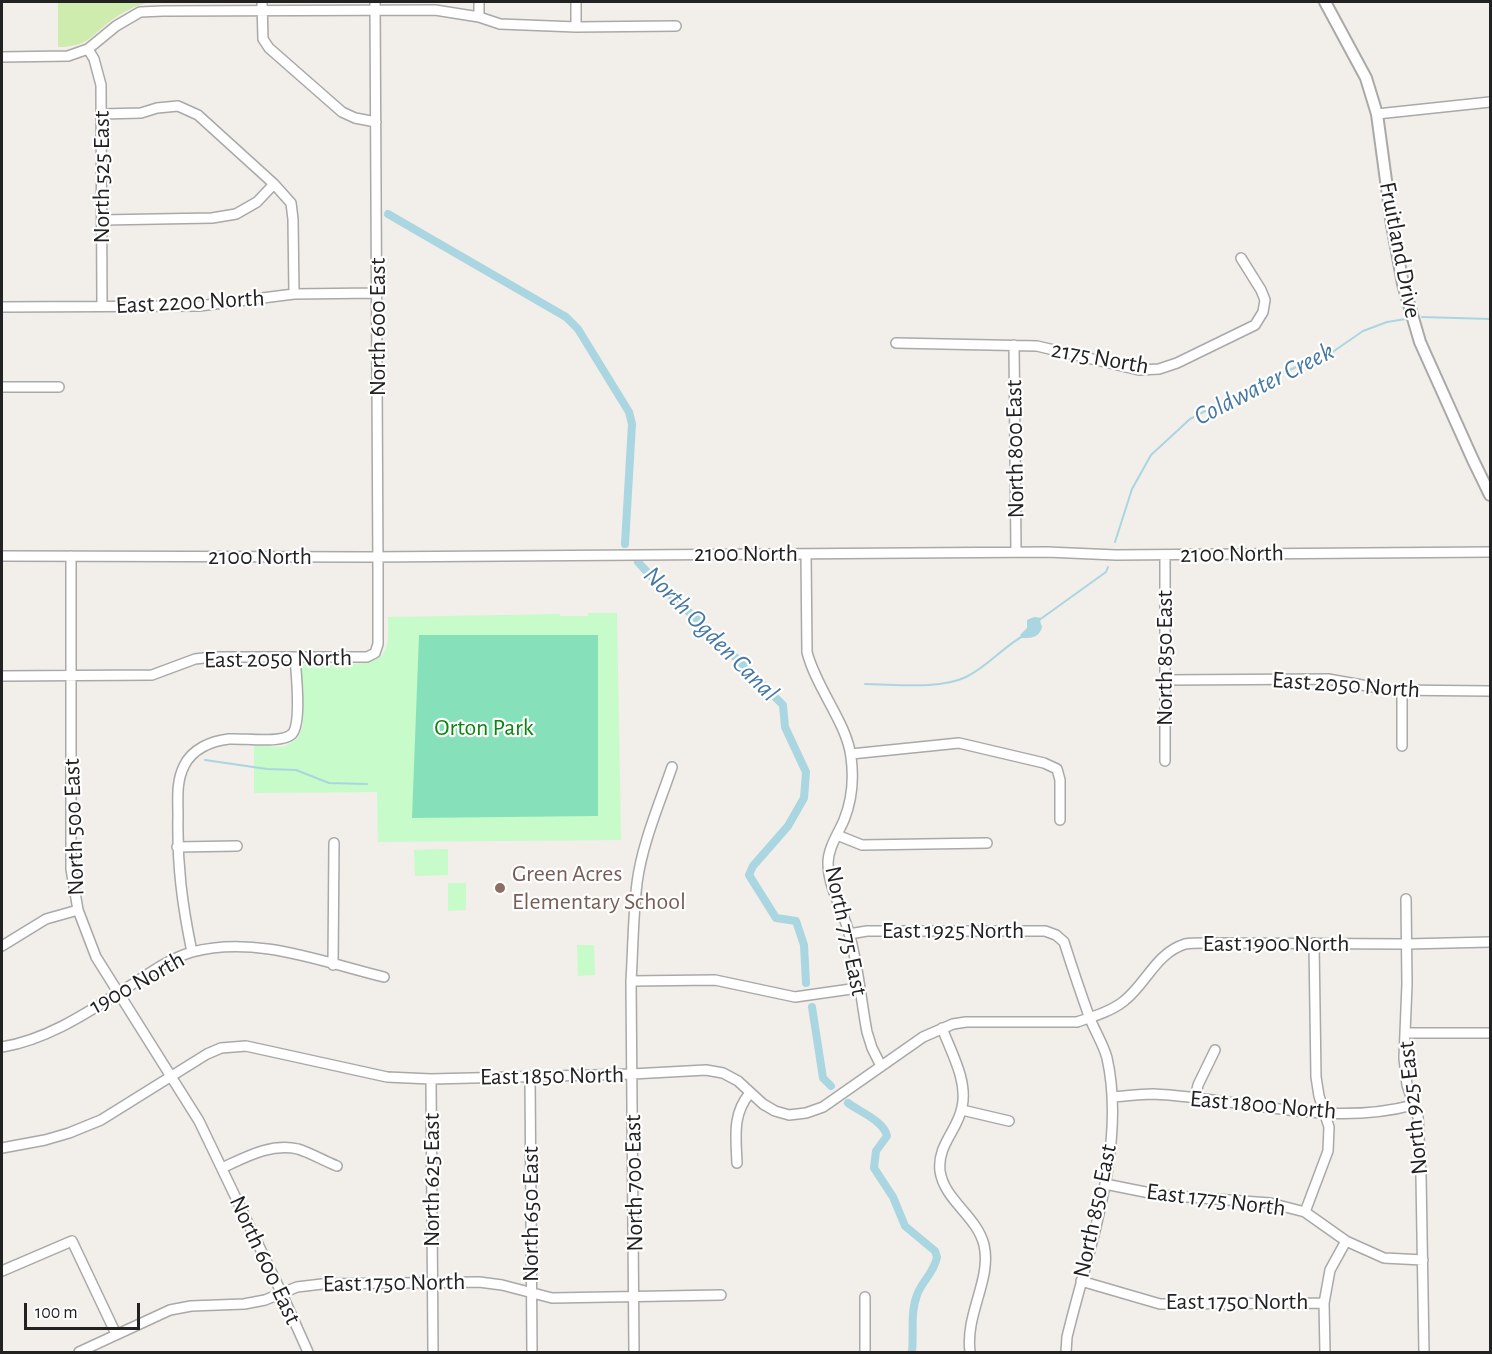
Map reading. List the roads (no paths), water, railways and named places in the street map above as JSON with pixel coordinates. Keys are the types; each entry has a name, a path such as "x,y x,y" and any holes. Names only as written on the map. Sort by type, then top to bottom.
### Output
{"street":[{"path":"479,2 479,17"},
{"path":"576,2 576,27"},
{"name":"Fruitland Drive","path":"1325,2 1366,78 1377,114 1401,273 1420,342 1491,495"},
{"path":"2,57 68,56 88,49 116,26 140,12 163,6 375,6 435,10 479,17 500,24 576,27 676,26"},
{"path":"262,6 263,39 269,48 342,112 356,118 376,122"},
{"name":"North 600 East","path":"375,6 378,293 378,644 375,653"},
{"name":"North 525 East","path":"88,49 94,59 101,85 102,306"},
{"path":"1377,114 1491,102"},
{"path":"102,114 141,113 157,108 178,106 198,115 274,184 291,203 294,294"},
{"path":"102,220 212,218 236,214 257,202 274,184"},
{"name":"2175 North","path":"896,343 1037,346 1139,370 1159,369 1177,363 1255,325 1263,312 1265,300 1241,258"},
{"name":"East 2200 North","path":"2,307 199,306 294,294 378,293"},
{"name":"North 800 East","path":"1014,345 1016,552"},
{"path":"2,387 59,387"},
{"name":"2100 North","path":"2,556 378,557 1016,552 1165,555 1491,552"},
{"name":"North 775 East","path":"806,554 807,652 811,668 844,734 851,754 853,775 850,801 828,861 830,878 849,934 867,1032 881,1066"},
{"name":"North 850 East","path":"1165,555 1165,761"},
{"name":"North 500 East","path":"71,556 71,869 78,910 96,957 199,1121 222,1168"},
{"name":"East 2050 North","path":"2,676 152,675 195,659 212,657 367,657 375,653"},
{"path":"192,952 181,898 177,847 178,784 184,765 196,750 210,743 229,739 282,738 292,734 297,724 295,657"},
{"name":"East 2050 North","path":"1166,680 1328,679 1390,690 1491,691"},
{"path":"1402,690 1402,746"},
{"path":"851,754 959,743 1044,763 1057,769 1060,780 1060,820"},
{"name":"North 700 East","path":"634,1353 631,981 637,883 643,855 672,767"},
{"path":"837,835 862,844 987,843"},
{"path":"333,965 334,843"},
{"path":"177,847 237,846"},
{"name":"North 925 East","path":"1406,899 1404,1058 1407,1085 1418,1117 1424,1353"},
{"path":"2,946 46,919 78,910"},
{"name":"East 1925 North","path":"849,934 867,931 1045,931 1056,935"},
{"name":"North 850 East","path":"1056,935 1064,942 1106,1056 1112,1097 1112,1140 1105,1184 1067,1337 1066,1353"},
{"name":"East 1900 North","path":"1090,1017 1123,1002 1155,965 1172,951 1186,944 1491,942"},
{"path":"1305,1212 1328,1151 1329,1127 1319,1096 1316,1077 1314,943"},
{"name":"1900 North","path":"2,1047 48,1034 167,962 192,952 235,947 276,949 384,977"},
{"path":"631,981 715,980 795,997 858,988"},
{"name":"East 1850 North","path":"2,1148 53,1137 101,1120 207,1054 235,1045 264,1049 387,1077 431,1079 706,1070 723,1073 738,1081 775,1111 789,1115 806,1113 823,1107 923,1037 942,1028 966,1022 1077,1022 1090,1017"},
{"path":"942,1028 963,1087 962,1110 944,1145 940,1158 940,1171 944,1184 981,1234 984,1247 983,1276 969,1328 970,1353"},
{"path":"1405,1034 1491,1033"},
{"path":"1195,1098 1198,1085 1215,1050"},
{"name":"North 650 East","path":"530,1076 532,1353"},
{"name":"North 625 East","path":"431,1079 433,1353"},
{"path":"737,1163 738,1117 741,1104 750,1093"},
{"name":"East 1800 North","path":"1112,1097 1152,1094 1325,1113 1394,1110 1413,1105"},
{"path":"962,1110 1009,1121"},
{"path":"222,1168 260,1151 281,1147 299,1150 336,1166"},
{"name":"North 600 East","path":"222,1168 308,1353"},
{"name":"East 1775 North","path":"1105,1184 1160,1195 1270,1203 1305,1212 1346,1241 1384,1258 1423,1260"},
{"path":"2,1271 72,1241 116,1334"},
{"path":"1325,1353 1324,1303 1330,1270 1346,1241"},
{"name":"East 1750 North","path":"1081,1281 1160,1304 1324,1303"},
{"name":"East 1750 North","path":"79,1353 91,1350 116,1334 170,1310 191,1306 244,1304 282,1294 297,1287 322,1284 479,1282 502,1285 552,1298 721,1295"},
{"path":"865,1297 865,1353"}],"water":[{"path":"1034,617 1043,618 1040,621 1041,631 1034,637 1022,638 1020,635 1027,628 1027,620"}],"waterway":[{"name":"North Ogden Canal","path":"388,214 566,317 578,329 629,412 632,424 625,544"},
{"name":"Coldwater Creek","path":"1422,317 1490,319"},
{"name":"Coldwater Creek","path":"1115,542 1132,489 1151,455 1190,419 1209,409 1240,399 1273,377 1334,351 1363,331 1387,322 1406,319"},
{"name":"North Ogden Canal","path":"638,562 783,705 785,727 806,772 804,798 788,826 753,866 749,875 776,918 796,921 804,945 806,983"},
{"name":"Coldwater Creek","path":"1042,618 1106,572 1108,567"},
{"name":"Coldwater Creek","path":"865,684 930,685 955,681 974,673 1023,636"},
{"name":"Coldwater Creek","path":"205,760 267,769 296,770 329,783 367,784"},
{"name":"North Ogden Canal","path":"812,1007 823,1078 831,1086"},
{"name":"North Ogden Canal","path":"848,1103 877,1121 885,1131 887,1136 876,1151 874,1168 893,1197 905,1226 935,1251 937,1257 915,1302 912,1352"}],"place":[{"name":"Green Acres Elementary School","path":"500,888"}],"park label":[{"name":"Orton Park","path":"484,728"}]}
